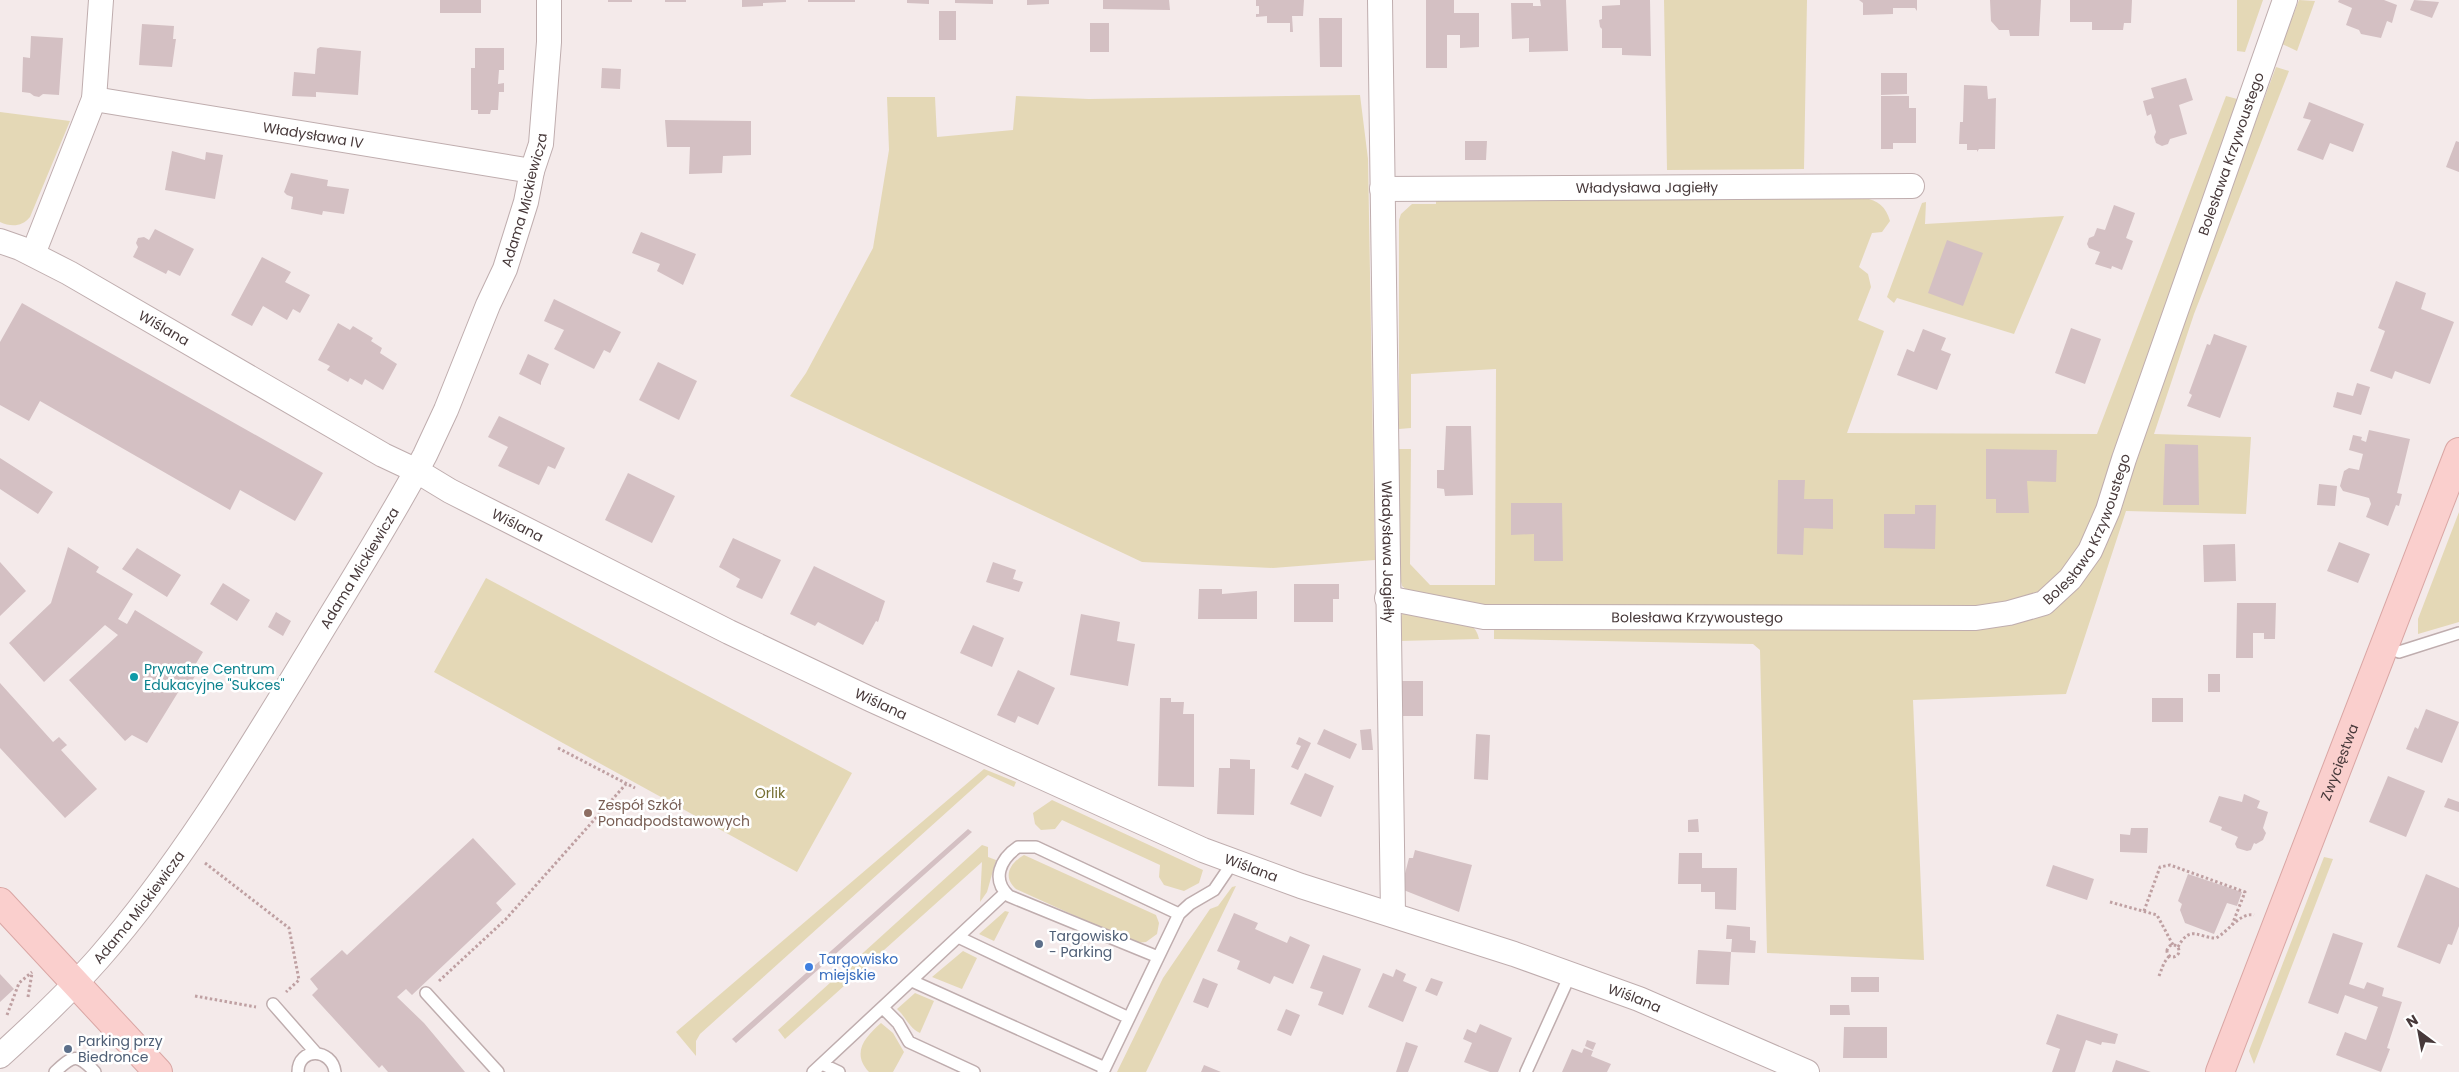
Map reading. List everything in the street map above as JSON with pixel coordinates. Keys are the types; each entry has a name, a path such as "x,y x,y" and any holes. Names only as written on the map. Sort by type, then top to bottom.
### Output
{"street":[{"path":"33,254 94,99 101,0"},
{"name":"Adama Mickiewicza","path":"0,1056 76,983 137,911 181,852 268,718 416,471 446,410 488,305 505,269 526,202 532,171 541,144 549,42 549,0"},
{"name":"Władysława Jagiełły","path":"1380,0 1393,916"},
{"name":"Bolesława Krzywoustego","path":"1387,598 1484,617 1976,618 2009,613 2044,603 2075,572 2090,551 2108,510 2124,459 2285,0"},
{"name":"Władysława IV","path":"94,99 532,171"},
{"name":"Władysława Jagiełły","path":"1382,189 1912,186"},
{"name":"Wiślana","path":"0,240 33,254 69,273 383,455 416,471 450,491 729,632 872,700 1233,862 1570,974 1693,1022 1807,1072"},
{"name":"Zwycięstwa","path":"2220,1072 2459,452"},
{"path":"0,902 158,1072"}],"lane":[{"path":"2384,646 2399,652 2459,633"},
{"path":"1158,957 1017,901 1006,893 998,881 1002,862 1018,847 1032,846 1179,914"},
{"path":"912,981 1104,1070 1179,914 1190,904 1214,890 1233,862"},
{"path":"818,1068 1006,893"},
{"path":"958,937 1129,1018"},
{"path":"1526,1072 1570,974"},
{"path":"426,993 498,1072"},
{"path":"272,1004 316,1052 328,1056 332,1061 335,1072"},
{"path":"883,1008 898,1023 909,1042 974,1072"},
{"path":"298,1072 298,1067 304,1057 316,1052"},
{"path":"55,1072 69,1060 75,1058 84,1061 95,1072"},
{"path":"818,1068 839,1072"}],"path":[{"path":"558,748 635,788"},
{"path":"426,993 506,919 626,784"},
{"path":"195,996 267,1009 299,980 289,928 205,863"},
{"path":"2144,911 2160,867 2170,866 2245,892 2232,925"},
{"path":"2110,902 2152,913 2160,919 2173,945 2178,947"},
{"path":"2169,956 2173,958 2178,955 2178,947 2187,936 2200,933 2216,938 2247,915 2259,917"},
{"path":"2169,956 2167,950 2173,945"},
{"path":"2159,976 2169,956"},
{"path":"27,1002 32,971 30,966"},
{"path":"6,1017 19,983 38,966"}],"green space":[{"path":"1664,0 1807,0 1804,169 1667,170"},
{"path":"2237,0 2263,0 2245,52 2237,51"},
{"path":"2299,0 2315,1 2297,51 2282,44"},
{"path":"2276,67 2289,71 2194,314 2154,434 2251,437 2246,514 2126,511 2066,694 1913,700 1924,960 1767,953 1760,650 1753,644 1494,639 1494,628 1759,627 2063,598 2189,300"},
{"path":"1360,95 1368,159 1375,560 1273,568 1142,562 790,396 806,373 873,248 889,150 887,97 935,97 937,137 1013,130 1016,96 1089,99"},
{"path":"2226,96 2241,100 2103,506 2075,562 2040,594 1979,610 1500,609 1408,591 1402,586 1399,573 1399,449 1411,449 1410,564 1430,585 1495,585 1496,369 1411,374 1411,428 1399,429 1399,220 1401,214 1412,204 1436,204 1436,198 1864,198 1873,200 1884,208 1890,221 1882,232 1872,233 1859,267 1868,274 1871,287 1858,320 1884,331 1847,433 2097,434"},
{"path":"0,112 70,121 30,217 23,223 16,225 0,222"},
{"path":"1926,202 1925,224 2064,216 2014,334 1897,298 1894,303 1887,297 1922,203"},
{"path":"2459,512 2459,622 2418,634 2418,619"},
{"name":"Orlik","path":"486,578 852,773 797,872 434,672"},
{"path":"1413,611 1462,620 1476,630 1479,639 1399,641 1398,622 1403,613"},
{"path":"984,769 1016,782 1014,787 988,775 700,1034 696,1041 696,1056 676,1032"},
{"path":"1052,800 1203,870 1199,883 1184,891 1164,885 1159,877 1160,865 1062,820 1055,829 1041,830 1035,824 1033,813"},
{"path":"982,845 988,847 988,857 996,860 987,892 980,902 982,862 785,1039 778,1030"},
{"path":"1024,855 1156,915 1159,923 1157,934 1146,942 1135,943 1016,889 1009,880 1010,870 1015,862"},
{"path":"2324,857 2333,859 2254,1064 2249,1051"},
{"path":"1236,886 1146,1072 1117,1072 1163,978 1210,909 1218,906 1232,887"},
{"path":"1005,911 1009,912 994,941 979,934"},
{"path":"963,951 977,958 962,989 932,977"},
{"path":"915,993 934,1001 920,1033 913,1028 897,1009"},
{"path":"881,1023 893,1033 904,1052 893,1072 869,1072 861,1058 862,1046 865,1040"}],"building":[{"path":"440,0 481,0 481,13 440,13"},
{"path":"608,0 632,0 632,2 608,2"},
{"path":"665,0 686,0 686,2 665,2"},
{"path":"742,0 786,0 786,2 763,3 763,6 742,7"},
{"path":"808,0 855,0 855,2 808,2"},
{"path":"907,0 929,0 929,4 907,3"},
{"path":"955,0 993,0 993,4 955,3"},
{"path":"1027,0 1049,0 1049,4 1027,5"},
{"path":"1103,0 1169,0 1170,10 1103,9"},
{"path":"1256,0 1304,0 1303,16 1292,16 1293,32 1290,32 1290,23 1267,23 1267,16 1256,17 1256,14 1259,14 1259,6 1256,6"},
{"path":"1426,0 1454,0 1454,13 1479,13 1479,47 1460,48 1460,35 1447,35 1447,68 1426,68"},
{"path":"1540,0 1566,0 1568,51 1529,52 1529,38 1512,39 1511,3 1533,3 1533,6 1541,6"},
{"path":"1620,0 1650,0 1651,56 1622,55 1622,48 1602,48 1602,29 1599,20 1602,19 1602,6 1620,5"},
{"path":"1859,0 1917,0 1917,11 1915,8 1893,8 1893,14 1863,15 1863,3"},
{"path":"1990,0 2041,0 2039,36 2010,36 2009,30 1999,30 1991,21"},
{"path":"2070,0 2132,0 2131,23 2124,23 2123,30 2092,30 2092,22 2070,22"},
{"path":"2339,0 2384,0 2397,5 2392,23 2387,21 2381,38 2361,34 2359,30 2346,25 2352,8 2338,2"},
{"path":"2414,0 2439,2 2432,18 2410,10"},
{"path":"939,11 956,11 956,40 939,40"},
{"path":"1319,18 1342,18 1342,67 1320,67"},
{"path":"1090,23 1109,23 1109,52 1090,52"},
{"path":"142,24 174,26 173,39 176,39 172,67 139,65"},
{"path":"31,36 63,38 59,95 43,94 39,97 22,92 23,57 30,58"},
{"path":"320,47 361,51 358,95 316,92 316,97 292,96 294,72 315,74 317,49"},
{"path":"475,48 504,48 504,70 499,70 498,84 504,83 504,92 499,92 498,110 491,110 490,114 478,114 478,110 471,110 471,68 475,68"},
{"path":"602,68 621,69 620,89 601,88"},
{"path":"1881,73 1907,73 1907,94 1881,95"},
{"path":"2186,78 2193,100 2179,105 2187,134 2170,139 2168,144 2162,146 2156,143 2154,137 2156,132 2151,114 2147,116 2143,101 2154,98 2151,88"},
{"path":"1964,85 1987,86 1988,99 1996,98 1995,149 1979,149 1977,152 1977,150 1967,150 1967,144 1959,144 1960,122 1963,122"},
{"path":"1881,96 1909,96 1909,108 1916,108 1916,143 1893,143 1893,149 1881,149"},
{"path":"2309,102 2364,124 2353,152 2330,143 2323,160 2297,150 2311,120 2303,118"},
{"path":"665,120 751,121 751,155 723,156 722,173 689,174 690,147 667,147"},
{"path":"1465,141 1487,141 1486,160 1465,160"},
{"path":"2456,141 2459,142 2459,172 2446,167"},
{"path":"172,151 205,160 206,152 223,155 215,199 165,190"},
{"path":"291,173 328,180 327,186 349,189 344,214 323,211 322,215 291,209 293,197 284,192"},
{"path":"2114,205 2135,213 2126,238 2133,241 2122,270 2112,266 2111,269 2095,264 2100,252 2089,248 2087,244 2089,238 2094,236 2097,228 2105,230"},
{"path":"155,229 194,249 180,276 168,270 166,274 133,257 138,247 136,243 138,238 144,237 149,240"},
{"path":"641,232 696,254 683,285 657,271 660,264 632,253"},
{"path":"1947,240 1983,253 1963,306 1928,293"},
{"path":"262,257 291,272 285,282 310,295 300,313 293,309 287,320 263,306 252,326 231,315"},
{"path":"2396,281 2426,293 2421,309 2454,322 2430,384 2395,371 2392,379 2370,371 2385,331 2378,328"},
{"path":"554,299 621,332 610,353 604,350 594,369 554,349 564,330 544,321"},
{"path":"22,303 323,473 295,521 240,490 230,510 40,401 29,421 0,405 0,342"},
{"path":"338,323 350,330 353,326 373,338 371,341 382,348 380,353 397,364 383,390 365,379 362,385 350,378 348,382 327,370 330,366 318,360"},
{"path":"2071,328 2101,339 2085,384 2055,373"},
{"path":"1923,329 1946,338 1941,350 1951,354 1937,390 1897,375 1907,349 1914,352"},
{"path":"2214,334 2247,346 2220,418 2187,406 2192,395 2189,393 2207,344 2210,345"},
{"path":"528,354 549,364 541,385 519,374"},
{"path":"658,362 697,381 679,420 639,400"},
{"path":"2357,383 2370,387 2361,415 2333,407 2337,392 2353,396"},
{"path":"499,416 565,448 555,469 548,466 539,485 498,466 508,447 488,437"},
{"path":"1446,426 1471,426 1473,495 1445,496 1444,489 1437,488 1437,470 1444,470"},
{"path":"2369,430 2410,439 2397,493 2402,494 2399,506 2396,505 2388,526 2366,517 2371,504 2369,498 2343,491 2340,486 2344,471 2349,468 2359,470 2363,454 2349,450 2353,435 2362,437 2361,440 2366,442"},
{"path":"2165,444 2198,445 2199,505 2163,505"},
{"path":"1986,449 2057,450 2056,482 2027,481 2029,513 1996,513 1996,499 1986,499"},
{"path":"0,458 53,492 38,514 0,489"},
{"path":"628,473 675,496 652,543 605,520"},
{"path":"1778,480 1805,480 1804,499 1833,499 1833,529 1804,528 1803,555 1777,554"},
{"path":"2319,484 2337,486 2335,506 2317,505"},
{"path":"1511,503 1562,503 1563,561 1534,561 1534,534 1511,535"},
{"path":"1915,505 1936,505 1935,549 1884,548 1884,514 1915,514"},
{"path":"733,538 781,560 762,599 736,587 740,579 719,567"},
{"path":"2339,542 2370,554 2358,583 2327,571"},
{"path":"2235,544 2236,581 2204,582 2203,545"},
{"path":"68,547 99,567 96,572 133,594 118,619 127,624 135,610 203,652 192,670 197,673 190,684 185,681 147,743 132,735 125,741 69,680 118,635 105,625 44,682 9,643 51,603"},
{"path":"137,548 181,575 167,597 122,569"},
{"path":"0,562 26,591 0,616"},
{"path":"993,562 1016,570 1013,579 1023,582 1019,592 986,582"},
{"path":"814,566 885,601 878,622 876,621 863,645 818,622 815,626 790,614"},
{"path":"223,583 250,600 237,621 210,604"},
{"path":"1294,584 1339,584 1339,599 1333,599 1333,622 1294,622"},
{"path":"1199,589 1222,589 1222,594 1257,591 1257,619 1198,619"},
{"path":"2237,603 2276,603 2275,639 2264,639 2264,633 2253,633 2253,658 2236,658"},
{"path":"276,612 291,621 283,636 268,627"},
{"path":"1081,614 1120,622 1117,641 1135,644 1128,686 1070,675"},
{"path":"973,625 1004,638 992,667 960,653"},
{"path":"1018,670 1055,688 1038,725 1018,716 1015,723 997,715"},
{"path":"2208,674 2220,674 2220,692 2208,692"},
{"path":"1402,681 1423,681 1423,716 1402,716"},
{"path":"0,683 53,742 59,737 67,745 61,750 97,789 65,818 0,748"},
{"path":"1160,698 1171,698 1171,702 1184,702 1183,714 1194,714 1194,787 1158,786"},
{"path":"2152,698 2183,698 2183,722 2152,722"},
{"path":"2426,709 2459,722 2442,763 2406,749 2415,727 2418,729"},
{"path":"1324,729 1357,744 1350,759 1317,744"},
{"path":"1371,729 1373,750 1362,750 1360,730"},
{"path":"1476,734 1490,735 1488,780 1474,779"},
{"path":"1299,737 1311,743 1298,770 1291,767 1301,746 1296,744"},
{"path":"1230,759 1250,760 1250,769 1255,769 1254,815 1217,814 1219,768 1230,768"},
{"path":"1305,773 1334,786 1321,817 1290,804"},
{"path":"2388,776 2425,791 2406,837 2369,822"},
{"path":"2244,794 2260,801 2257,808 2268,812 2263,828 2266,833 2263,840 2256,844 2254,843 2251,850 2247,851 2237,848 2235,844 2238,837 2221,830 2222,827 2209,822 2219,796 2242,802"},
{"path":"2448,798 2459,802 2459,812 2444,807"},
{"path":"1698,819 1699,832 1688,832 1688,820"},
{"path":"2131,828 2148,828 2147,853 2120,852 2120,834 2130,835"},
{"path":"968,829 972,832 736,1043 732,1039"},
{"path":"473,838 516,884 496,903 502,910 412,995 406,989 397,997 424,1023 465,1072 388,1072 382,1065 379,1068 312,995 318,989 310,979 342,950 347,955"},
{"path":"1415,850 1472,865 1459,912 1401,889 1409,858 1413,858"},
{"path":"1679,853 1702,853 1702,868 1737,868 1736,910 1715,909 1715,892 1701,892 1701,884 1678,884"},
{"path":"2053,865 2094,879 2087,900 2046,886"},
{"path":"2188,874 2242,892 2237,906 2227,903 2214,934 2185,923 2180,910 2182,904 2178,901"},
{"path":"2426,874 2459,888 2459,926 2452,945 2448,944 2440,964 2397,947"},
{"path":"1234,913 1258,923 1255,929 1287,943 1290,936 1310,945 1293,984 1274,976 1270,984 1237,969 1240,961 1217,951"},
{"path":"1727,925 1750,927 1750,940 1756,941 1755,953 1731,952 1732,939 1726,939"},
{"path":"2333,933 2363,943 2349,984 2364,989 2367,982 2384,988 2382,996 2402,1002 2387,1048 2390,1049 2381,1072 2336,1055 2345,1032 2366,1040 2378,1007 2345,995 2338,1014 2308,1003"},
{"path":"1698,950 1731,952 1729,985 1696,984"},
{"path":"1323,955 1361,969 1343,1015 1318,1005 1323,992 1310,988"},
{"path":"1396,969 1406,974 1403,981 1417,987 1403,1022 1368,1007 1383,973 1393,977"},
{"path":"0,974 14,989 0,1002"},
{"path":"1851,977 1879,977 1879,992 1851,992"},
{"path":"1203,978 1218,984 1208,1008 1193,1002"},
{"path":"1431,978 1443,982 1437,996 1425,991"},
{"path":"1830,1005 1849,1005 1850,1015 1830,1015"},
{"path":"1286,1009 1300,1015 1291,1036 1277,1030"},
{"path":"2057,1014 2118,1034 2115,1044 2102,1042 2101,1045 2086,1040 2075,1072 2052,1072 2060,1049 2046,1044"},
{"path":"1480,1024 1512,1038 1498,1072 1490,1072 1464,1062 1472,1043 1463,1039 1467,1029 1476,1033"},
{"path":"1844,1027 1887,1027 1887,1058 1843,1058"},
{"path":"1587,1040 1596,1043 1593,1050 1585,1046"},
{"path":"1406,1042 1418,1046 1408,1072 1396,1072"},
{"path":"1584,1048 1593,1051 1591,1056 1611,1064 1607,1072 1562,1072 1572,1049 1582,1053"},
{"path":"2116,1060 2151,1072 2112,1072"},
{"path":"1204,1065 1221,1072 1201,1072"}],"place":[{"name":"Prywatne Centrum Edukacyjne \"Sukces\"","path":"134,677"},
{"name":"Zespół Szkół Ponadpodstawowych","path":"588,813"},
{"name":"Targowisko - Parking","path":"1039,944"},
{"name":"Targowisko miejskie","path":"809,967"},
{"name":"Parking przy Biedronce","path":"68,1049"}]}
